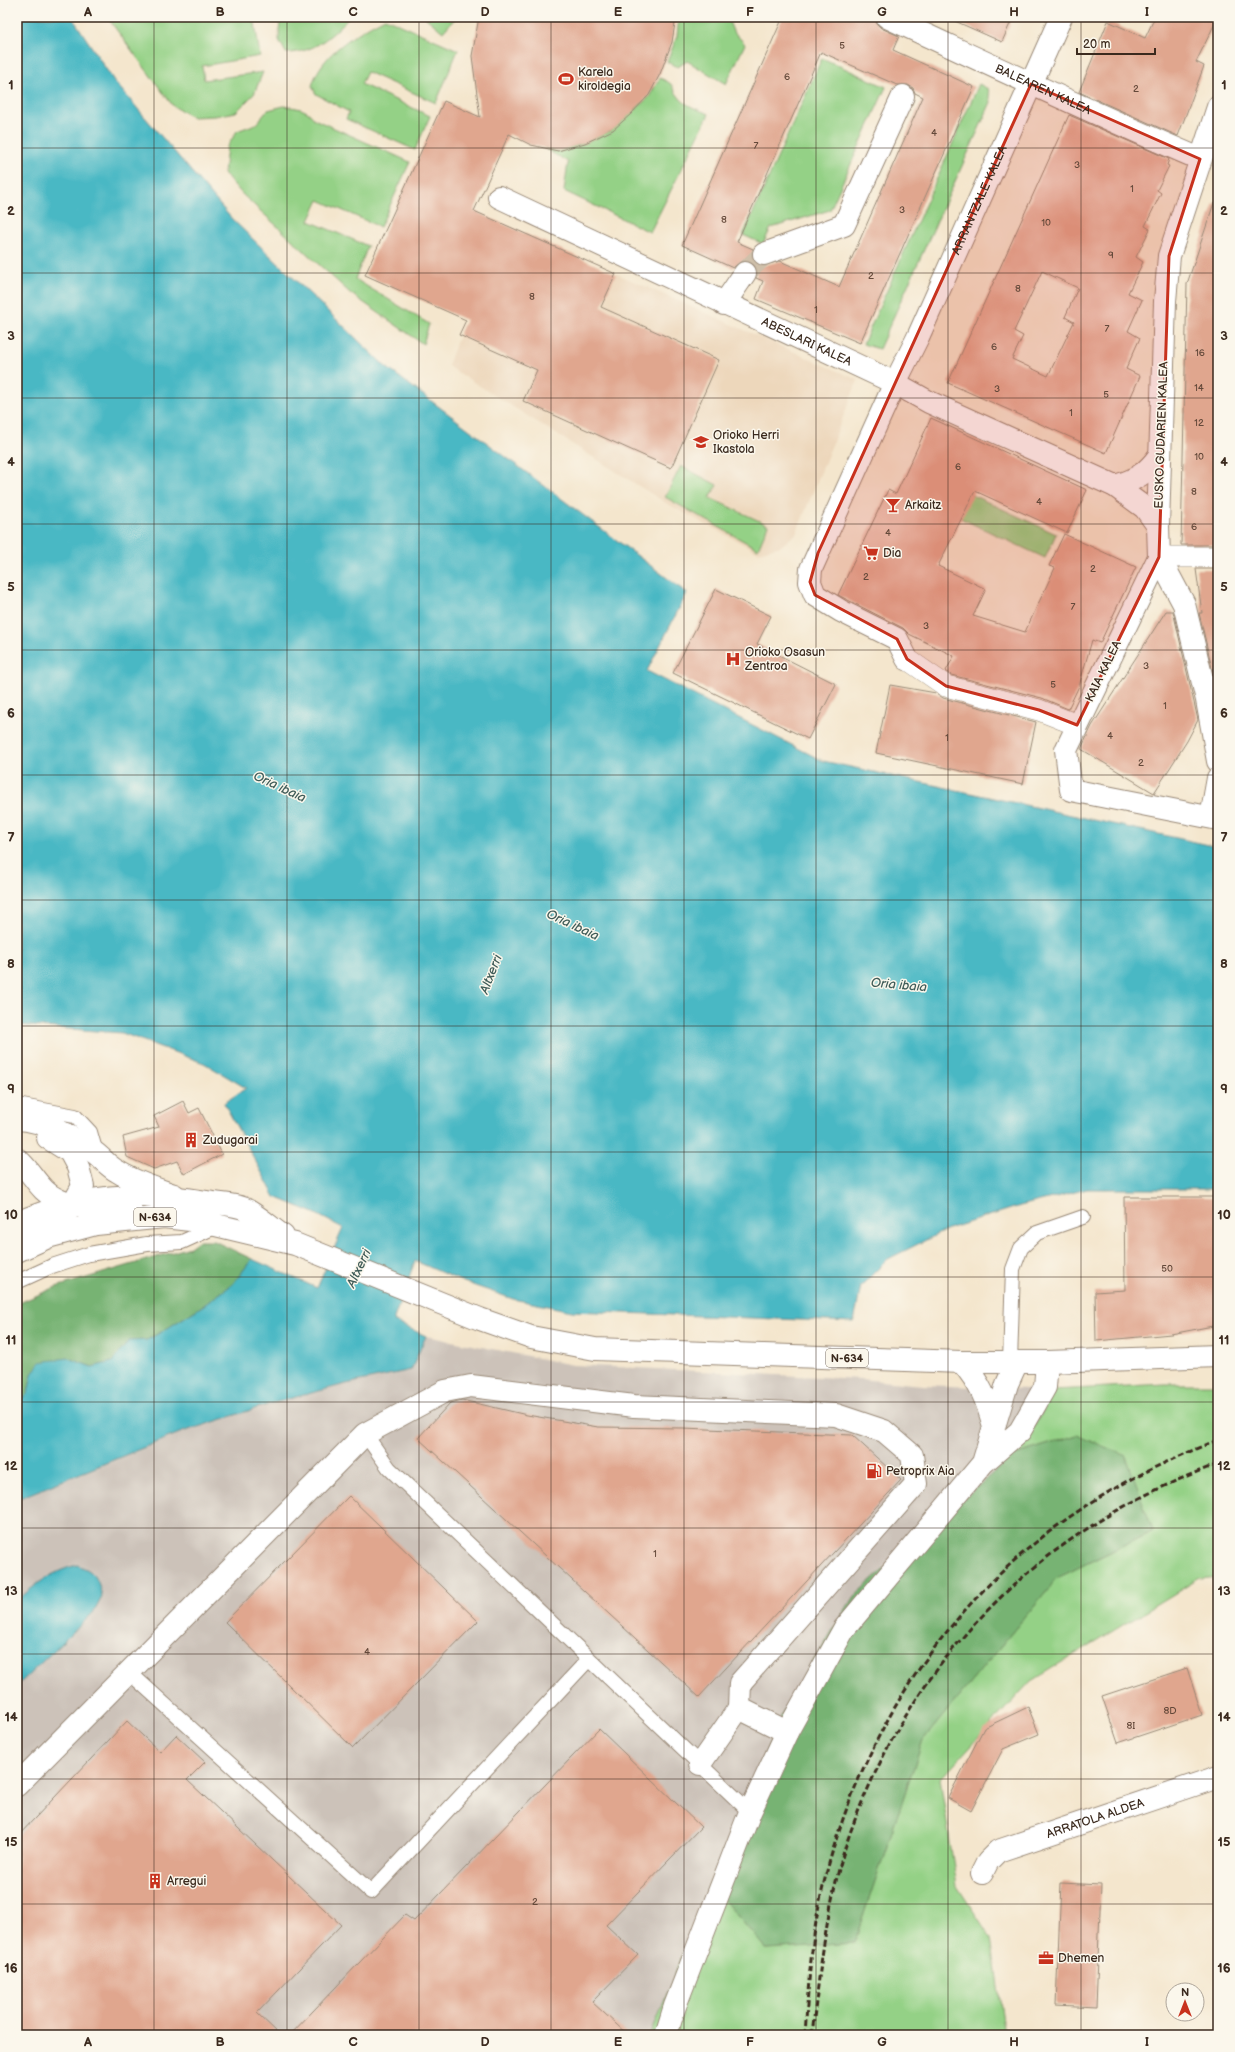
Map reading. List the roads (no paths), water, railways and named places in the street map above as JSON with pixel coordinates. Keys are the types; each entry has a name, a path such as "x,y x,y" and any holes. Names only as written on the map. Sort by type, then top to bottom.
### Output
{"main road":[{"name":"BALEAREN KALEA","path":"887,17 1068,102 1200,160"},
{"name":"ARRANTZALE KALEA","path":"907,659 897,639 841,611 815,595 810,582 811,569 895,383 918,338 1061,17"},
{"path":"764,254 844,225 903,96"},
{"name":"EUSKO GUDARIEN KALEA","path":"1218,107 1169,256 1165,301 1158,526 1159,557 1184,604 1207,700 1218,761"},
{"name":"ABESLARI KALEA","path":"499,197 895,383 928,402 1115,486 1146,508 1158,526"},
{"path":"724,304 745,273"},
{"path":"1115,486 1132,482 1150,469 1159,456"},
{"name":"KAIA KALEA","path":"1159,557 1076,725 1066,750 1071,790 1215,818"},
{"path":"1215,818 1218,778"},
{"path":"17,1119 28,1119 48,1126 76,1140 96,1153 115,1171 140,1183 181,1197"},
{"path":"17,1125 44,1136 70,1152 78,1167 83,1186 74,1204 65,1215 17,1236"},
{"path":"17,1159 27,1167 44,1190 54,1197 96,1212 150,1217"},
{"name":"N-634","path":"17,1223 49,1209 112,1196 144,1195 181,1197 243,1208 295,1244"},
{"name":"N-634","path":"17,1251 48,1237 96,1224 150,1217 185,1219 295,1244 480,1319 531,1337 595,1349 962,1362 1047,1362 1218,1356"},
{"path":"962,1362 977,1380 987,1402 994,1426"},
{"path":"983,1463 1013,1362"},
{"path":"666,2035 675,2006 750,1812 787,1732 844,1629 983,1463 1020,1430 1045,1387 1047,1362"},
{"path":"17,1785 130,1673 365,1434 445,1391 471,1386 634,1406 836,1415 884,1431 912,1455 916,1484 740,1683 739,1708 700,1764"},
{"path":"739,1708 787,1732"},
{"name":"ARRATOLA ALDEA","path":"982,1873 988,1861 998,1851 1218,1777"}],"street":[{"path":"1159,557 1218,557"},
{"path":"907,659 946,686 1039,710 1076,725"}],"lane":[{"path":"17,1105 75,1116 90,1132 96,1153"},
{"path":"1013,1362 1013,1269 1021,1248 1038,1233 1083,1217"},
{"path":"17,1282 52,1266 89,1254 147,1244 182,1242 217,1226"},
{"path":"365,1434 389,1468 750,1812"},
{"path":"130,1673 371,1892 589,1659"}],"water":[{"path":"17,17 72,17 114,81 232,219 386,367 687,593 647,671 823,761 1218,847 1218,1189 1087,1189 1020,1206 948,1229 888,1259 861,1286 854,1322 572,1311 513,1299 461,1281 415,1261 393,1321 426,1336 411,1370 346,1384 273,1403 182,1432 17,1499 17,1404 28,1393 32,1374 40,1362 68,1358 92,1367 112,1362 129,1341 147,1340 204,1305 233,1284 252,1259 317,1288 343,1228 314,1213 275,1197 224,1103 246,1088 204,1063 122,1033 17,1025"},
{"path":"77,1565 88,1570 95,1576 102,1596 93,1613 17,1686 17,1601 45,1579 60,1571"}],"tunnel":[{"path":"745,273 764,254"}],"railway":[{"path":"805,2035 814,1933 820,1900 835,1842 856,1785 882,1731 912,1680 947,1631 987,1586 1031,1546 1096,1499 1165,1463 1218,1440"},
{"path":"812,2035 827,1923 836,1880 846,1844 862,1801 881,1760 917,1698 950,1653 986,1612 1026,1574 1069,1541 1116,1511 1165,1486 1218,1464"}],"place":[{"name":"Karela kiroldegia","path":"566,79"},
{"name":"Orioko Herri Ikastola","path":"701,442"},
{"name":"Arkaitz","path":"893,505"},
{"name":"Dia","path":"871,553"},
{"name":"Orioko Osasun Zentroa","path":"733,659"},
{"name":"Zudugarai","path":"191,1140"},
{"name":"Petroprix Aia","path":"874,1471"},
{"name":"Arregui","path":"155,1881"},
{"name":"Dhemen","path":"1046,1958"}],"water label":[{"name":"Oria ibaia","path":"280,786"},
{"name":"Oria ibaia","path":"573,924"},
{"name":"Altxerri","path":"490,974"},
{"name":"Oria ibaia","path":"899,984"},
{"name":"Altxerri","path":"358,1268"}]}
